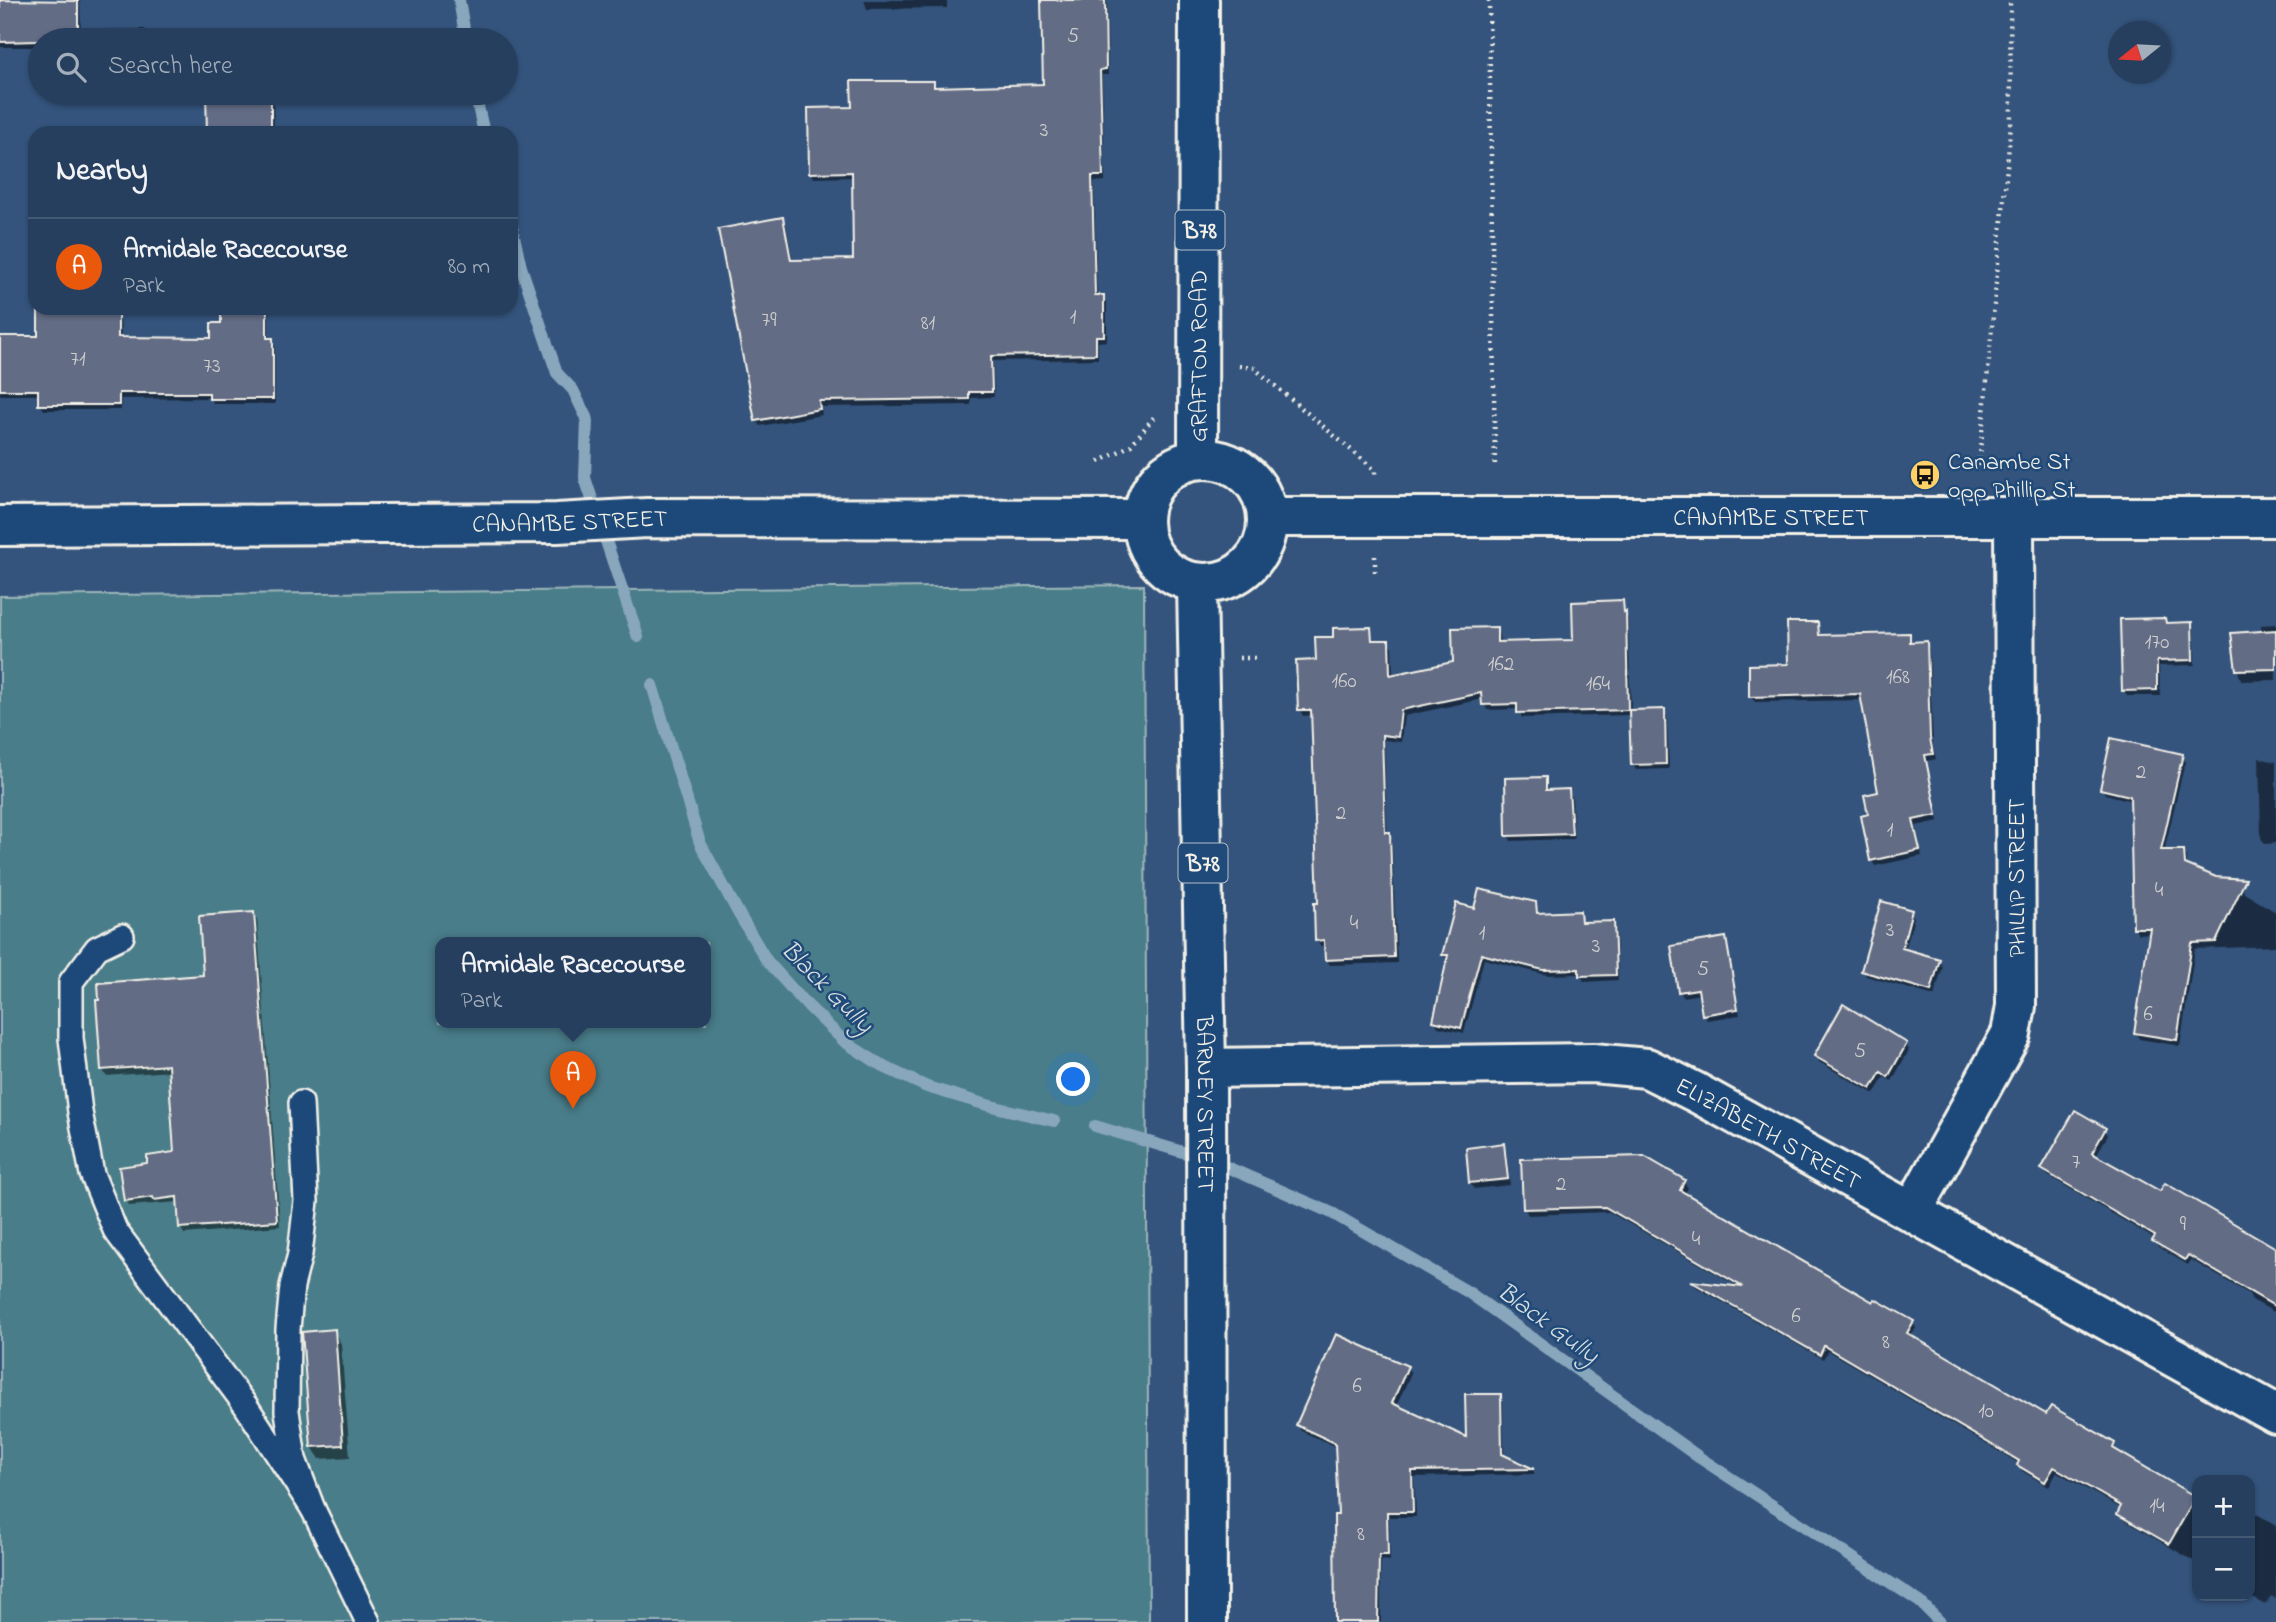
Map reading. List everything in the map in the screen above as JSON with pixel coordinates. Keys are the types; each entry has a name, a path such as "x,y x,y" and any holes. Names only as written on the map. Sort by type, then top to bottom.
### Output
{"street":[{"name":"GRAFTON ROAD","path":"1198,459 1199,0"},
{"path":"1198,459 1231,464 1245,474 1264,501 1267,517 1262,544 1248,566 1234,577 1197,584 1170,574 1158,563 1146,543 1142,519 1150,491 1159,479 1170,469 1198,459"},
{"name":"CANAMBE STREET","path":"1267,517 2276,517"},
{"name":"CANAMBE STREET","path":"0,526 557,523 647,518 1142,519"},
{"name":"PHILLIP STREET","path":"1912,1212 2011,1034 2016,1006 2014,518"},
{"name":"BARNEY STREET","path":"1197,584 1207,1141 1206,1622"},
{"name":"ELIZABETH STREET","path":"1206,1068 1593,1063 1647,1068 1697,1093 2276,1414"}],"lane":[{"path":"122,936 97,948 71,982 71,1038 80,1112 92,1174 115,1230 246,1406 313,1509"},
{"path":"301,1103 306,1202 300,1254 292,1286 286,1411 294,1459 313,1509 368,1622"}],"path":[{"path":"1489,0 1495,469"},
{"path":"1979,466 2011,124 2010,0"},
{"path":"1237,366 1254,368 1375,470 1375,483"},
{"path":"1099,462 1131,445 1154,417 1155,404"},
{"path":"1375,558 1375,572"},
{"path":"1244,658 1259,658"}],"green space":[{"path":"1144,585 1149,1622 0,1622 0,596"}],"building":[{"path":"0,0 78,1 78,28 28,28 28,41 0,42"},
{"path":"1041,0 1105,0 1106,69 1100,70 1103,176 1092,176 1095,295 1104,295 1104,336 1096,336 1096,354 991,356 992,392 969,392 969,399 819,401 820,409 755,421 718,229 783,217 791,260 853,259 852,172 809,173 808,108 852,107 851,81 934,81 934,87 1043,84"},
{"path":"206,105 271,105 271,126 207,126"},
{"path":"38,315 118,315 118,337 211,338 211,323 221,323 221,315 267,315 267,338 273,338 273,399 209,399 209,393 119,393 119,405 38,405 38,390 0,390 0,336 38,336"},
{"path":"1623,600 1624,612 1626,611 1628,710 1517,713 1517,704 1482,705 1481,693 1401,710 1398,737 1382,735 1385,832 1390,832 1394,957 1325,960 1324,940 1315,941 1314,903 1318,903 1311,710 1298,710 1296,661 1316,660 1315,637 1333,637 1333,628 1371,627 1372,640 1389,640 1390,675 1453,662 1452,628 1497,627 1497,642 1573,640 1572,602"},
{"path":"2165,618 2166,623 2192,622 2193,660 2157,661 2157,690 2122,691 2120,619"},
{"path":"1787,622 1818,622 1819,635 1910,633 1910,642 1927,641 1930,738 1933,754 1925,755 1937,815 1913,820 1920,850 1870,861 1861,816 1868,814 1864,795 1878,792 1860,694 1749,697 1749,665 1788,664"},
{"path":"2276,630 2276,669 2236,670 2231,633"},
{"path":"1665,709 1666,764 1631,765 1629,710"},
{"path":"2111,738 2183,754 2161,850 2184,850 2185,864 2216,877 2246,879 2216,942 2192,943 2177,1040 2134,1033 2150,928 2133,928 2130,796 2100,789"},
{"path":"1546,777 1546,790 1569,789 1572,834 1506,836 1505,778"},
{"path":"1479,889 1536,902 1537,913 1580,911 1581,922 1614,921 1616,975 1579,976 1579,969 1543,970 1481,954 1461,1028 1433,1021 1448,955 1442,955 1456,903 1474,908"},
{"path":"1881,901 1912,910 1902,948 1940,959 1931,991 1861,971"},
{"path":"254,912 277,1221 179,1228 177,1197 124,1201 119,1167 147,1163 147,1156 174,1152 168,1065 101,1070 96,1000 99,1000 98,983 203,975 199,916"},
{"path":"1726,937 1738,1009 1702,1015 1698,989 1678,992 1671,946"},
{"path":"1843,1004 1907,1043 1888,1077 1881,1072 1871,1089 1814,1056"},
{"path":"2075,1110 2106,1128 2092,1153 2160,1191 2165,1183 2276,1248 2276,1307 2188,1255 2185,1260 2152,1241 2155,1236 2041,1169"},
{"path":"1504,1143 1508,1179 1469,1183 1466,1148"},
{"path":"1644,1156 1685,1180 1680,1190 1873,1302 1875,1299 1914,1321 1907,1333 2046,1414 2051,1406 2115,1443 2113,1448 2192,1495 2192,1504 2169,1544 2117,1514 2121,1506 2054,1467 2045,1482 2017,1465 2019,1461 1824,1346 1820,1355 1690,1281 1743,1287 1605,1207 1523,1209 1521,1159"},
{"path":"335,1329 343,1445 311,1447 302,1332"},
{"path":"1336,1334 1408,1366 1392,1403 1466,1437 1465,1394 1501,1394 1502,1454 1534,1469 1412,1471 1413,1512 1387,1512 1388,1555 1379,1555 1378,1622 1335,1622 1334,1515 1338,1515 1335,1443 1296,1425"}],"waterway":[{"name":"Black Gully","path":"459,0 464,28"},
{"name":"Black Gully","path":"478,105 482,126"},
{"name":"Black Gully","path":"518,254 557,373 573,390 587,419 585,478 638,637"},
{"name":"Black Gully","path":"652,685 700,843 767,961 801,999 845,1042 884,1067 927,1087 1054,1121"},
{"name":"Black Gully","path":"1095,1126 1213,1161 1332,1213 1468,1292 1700,1458 1920,1602 1940,1622"}],"place":[{"name":"Canambe St opp Phillip St","path":"1925,475"},
{"name":"Armidale Racecourse","path":"573,1109"}]}
